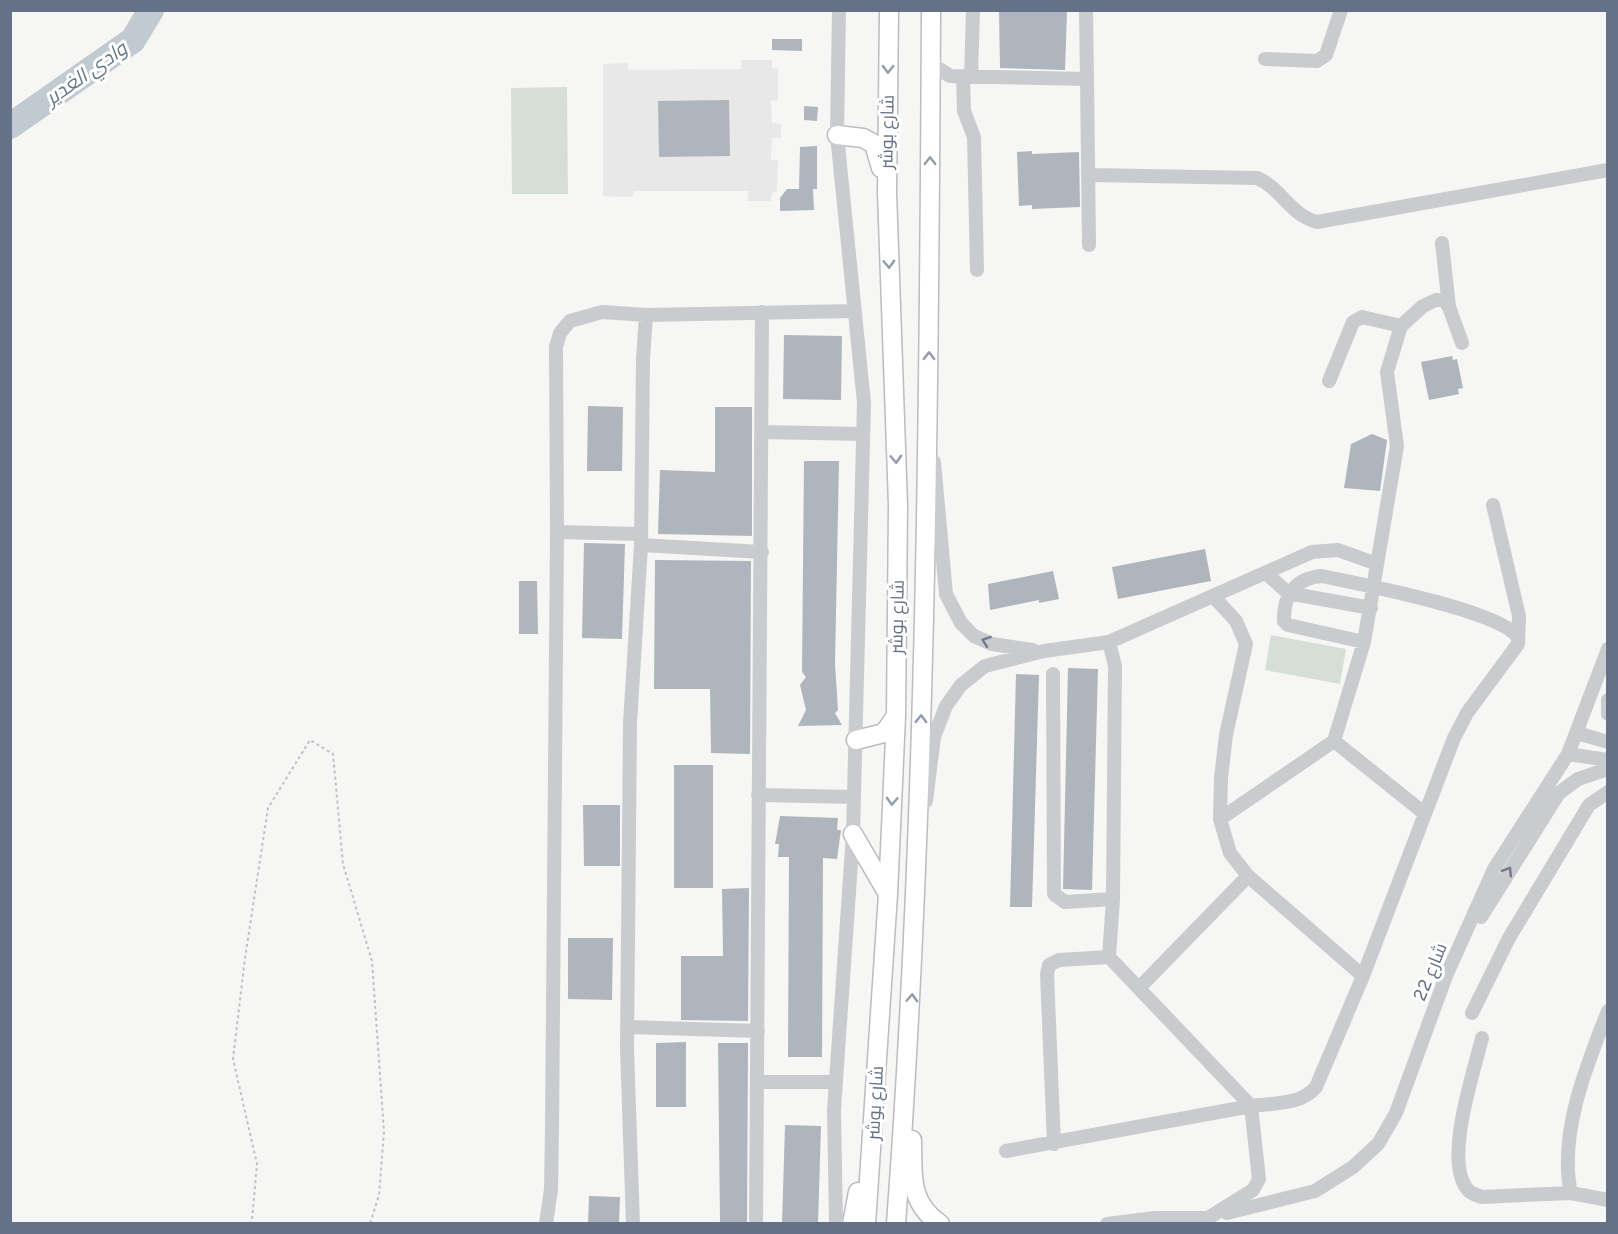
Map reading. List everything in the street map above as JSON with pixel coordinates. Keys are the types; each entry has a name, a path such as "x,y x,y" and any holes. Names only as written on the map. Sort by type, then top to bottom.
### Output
{"main road":[{"name":"شارع بوشر","path":"866,1224 888,894 896,716 898,505 887,192 889,10"},
{"name":"شارع بوشر","path":"896,1224 910,1032 918,860 928,399 931,10"},
{"path":"837,135 863,138 874,144 887,192"},
{"path":"856,740 884,733 896,716"},
{"path":"853,834 888,894"},
{"path":"910,1032 915,1194 925,1214 940,1224"},
{"path":"852,1224 861,1167 872,1148"}],"street":[{"path":"836,1224 836,1082 853,834 864,403 837,135 839,10"},
{"path":"973,10 961,77 964,111 974,137 977,270"},
{"path":"1086,10 1090,175 1089,245"},
{"path":"1265,59 1317,61 1326,56 1341,10"},
{"path":"931,56 936,67 961,77 1087,79"},
{"path":"931,105 935,87 961,77"},
{"path":"1090,175 1257,178 1268,183 1281,200 1297,213 1317,222 1608,170"},
{"path":"1442,243 1449,307 1462,343"},
{"path":"1220,819 1334,741 1364,642 1397,446 1387,372 1401,326 1423,306 1436,300 1444,300 1449,307"},
{"path":"546,1224 551,1189 552,1129 557,532 556,347 560,333 570,321 602,312 646,315 855,311"},
{"path":"756,1224 762,312"},
{"path":"633,1224 628,1027 630,723 641,540 646,315"},
{"path":"1329,381 1353,322 1362,317 1401,326"},
{"path":"928,399 946,594 961,623 974,636 992,644 1044,651"},
{"path":"762,432 863,434"},
{"path":"1006,1151 1251,1106 1296,1101 1308,1097 1312,1092 1363,976 1424,813 1458,730 1488,683 1515,651 1519,616 1493,505"},
{"path":"557,532 762,552"},
{"path":"918,860 934,737 946,706 961,685 985,666 1044,651 1109,642 1312,552 1325,550 1351,553 1377,564"},
{"path":"1266,573 1288,593 1371,608"},
{"path":"1364,642 1287,625 1283,614 1288,593 1309,577 1322,576 1375,587 1506,625 1518,637"},
{"path":"1213,596 1243,631 1246,644 1226,735 1220,819 1230,853 1248,876 1363,976"},
{"path":"1109,642 1115,666 1113,899 1109,957"},
{"name":"شارع 22","path":"1107,1224 1155,1218 1225,1219 1315,1191 1353,1167 1378,1144 1396,1113 1446,975 1494,869 1568,754 1608,649"},
{"path":"1053,674 1054,894 1065,902 1113,899"},
{"path":"1608,700 1608,714"},
{"path":"1577,733 1608,742"},
{"path":"1334,741 1424,813"},
{"path":"1568,754 1608,760"},
{"path":"1446,975 1551,802 1578,779 1608,769"},
{"path":"1472,1013 1509,938 1589,806 1608,792"},
{"path":"758,795 853,797"},
{"path":"1140,987 1248,876"},
{"path":"1054,1144 1047,974 1049,965 1059,960 1109,957 1251,1106 1259,1179 1253,1190 1208,1218"},
{"path":"1571,1193 1566,1172 1582,1077 1608,1011"},
{"path":"628,1027 758,1031"},
{"path":"1482,1038 1457,1143 1462,1179 1469,1191 1481,1197 1571,1193 1608,1200"},
{"path":"758,1082 836,1082"},
{"name":"شارع 22","path":"1191,1224 1208,1218"}],"path":[{"path":"249,1224 252,1220 257,1164 233,1059 245,958 268,808 309,740 333,754 344,864 372,961 384,1132 379,1195 370,1224"}],"shaded area":[{"path":"741,60 772,60 772,68 778,69 778,100 771,101 772,123 781,124 781,138 772,138 771,160 778,160 777,192 772,193 771,201 748,201 748,191 634,191 632,197 603,196 603,64 627,63 629,70 741,69"},
{"path":"567,87 568,194 512,194 511,88"},
{"path":"1271,635 1346,649 1340,684 1265,670"}],"building":[{"path":"999,11 1067,12 1065,70 1000,68"},
{"path":"772,39 802,39 802,51 772,50"},
{"path":"729,100 730,156 659,157 658,101"},
{"path":"804,106 818,107 817,121 804,120"},
{"path":"817,146 817,189 813,189 814,210 780,211 780,198 787,189 799,189 800,147"},
{"path":"1032,151 1032,154 1079,152 1080,207 1032,209 1032,205 1019,206 1017,152"},
{"path":"784,335 842,336 841,400 783,399"},
{"path":"1452,356 1453,360 1457,359 1463,388 1458,389 1459,394 1429,400 1421,362"},
{"path":"588,406 623,407 622,471 587,471"},
{"path":"715,407 752,407 752,536 658,534 660,470 715,472"},
{"path":"1372,434 1387,440 1380,491 1344,488 1351,444"},
{"path":"804,461 839,461 835,664 838,710 835,713 842,725 798,726 806,710 800,685 806,677 802,672"},
{"path":"584,543 625,544 622,639 582,638"},
{"path":"1205,549 1211,581 1118,599 1112,567"},
{"path":"655,560 751,561 750,754 711,753 710,689 654,689"},
{"path":"1053,571 1059,599 1039,603 1039,600 990,610 988,584"},
{"path":"519,581 537,581 538,634 519,634"},
{"path":"1068,668 1098,669 1092,890 1063,889"},
{"path":"1016,674 1039,675 1032,907 1010,907"},
{"path":"674,765 713,765 713,888 674,888"},
{"path":"583,805 620,805 620,866 584,866"},
{"path":"780,816 838,818 837,830 841,830 837,859 823,858 822,1057 788,1057 789,857 778,857 779,844 775,844"},
{"path":"749,888 748,1021 681,1020 681,956 723,956 722,889"},
{"path":"568,938 613,938 612,1000 568,999"},
{"path":"686,1042 686,1107 656,1107 656,1043"},
{"path":"718,1043 748,1043 747,1224 720,1224"},
{"path":"785,1125 821,1126 818,1224 782,1224"},
{"path":"589,1196 620,1197 619,1224 588,1224"}],"waterway":[{"name":"وادي الغدير","path":"10,126 133,40 151,10"}]}
